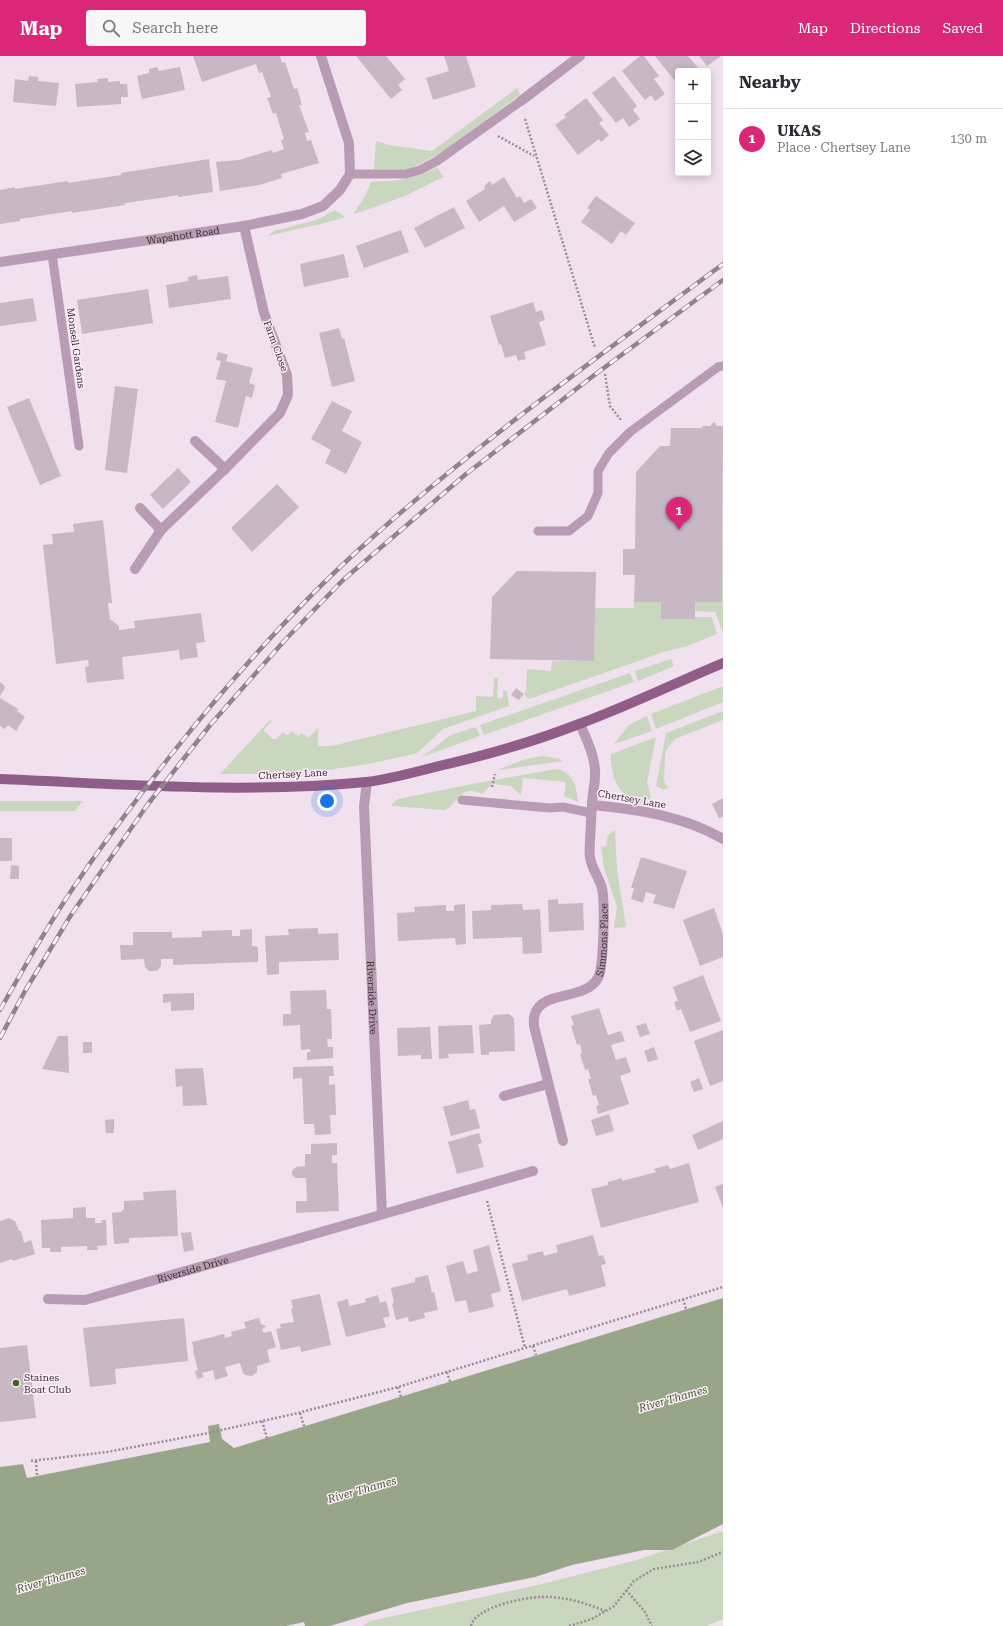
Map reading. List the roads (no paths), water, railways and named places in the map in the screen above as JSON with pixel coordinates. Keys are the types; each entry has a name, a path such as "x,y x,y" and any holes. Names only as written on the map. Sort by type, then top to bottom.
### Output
{"main road":[{"name":"Chertsey Lane","path":"0,779 105,785 254,788 367,782 488,755 580,724 723,663"}],"street":[{"path":"321,56 349,143 350,174"},
{"path":"519,103 580,56"},
{"name":"Wapshott Road","path":"0,262 244,226 302,214 323,206 340,190 350,174"},
{"name":"Farm Close","path":"135,568 161,530 225,469 280,413 288,395 287,375 264,313 244,226"},
{"path":"195,441 225,469"},
{"path":"140,508 161,530"},
{"name":"Chertsey Lane","path":"580,724 586,738 595,770 591,809 687,821 723,839"},
{"name":"Riverside Drive","path":"367,782 364,806 382,1214"},
{"name":"Simmons Place","path":"563,1141 534,1026 535,1014 540,1006 549,1000 590,987 598,978 601,967 603,903 602,890 590,857 591,809"},
{"path":"504,1096 548,1084"},
{"name":"Riverside Drive","path":"48,1299 85,1300 532,1171"}],"lane":[{"path":"350,174 406,174 420,170 436,161 519,103"},
{"name":"Monsell Gardens","path":"52,254 78,446"},
{"path":"538,531 569,531 588,516 598,493 598,471 609,453 630,432 718,367 723,366"},
{"name":"Chertsey Lane","path":"462,800 591,809"}],"water":[{"name":"River Thames","path":"723,1298 723,1524 672,1550 644,1550 572,1565 535,1577 407,1603 330,1626 305,1626 304,1622 286,1626 0,1626 0,1467 23,1464 27,1478 210,1442 208,1426 219,1424 222,1439 234,1448"}],"railway":[{"path":"0,1010 29,958 60,908 113,831 167,760 215,701 265,644 318,588 374,536 458,465 546,396 723,264"},
{"path":"0,1038 25,991 71,915 148,804 211,724 285,640 342,581 466,474 597,373 723,280"}],"place":[{"name":"UKAS","path":"679,530"},
{"name":"Staines Boat Club","path":"16,1383"}]}
